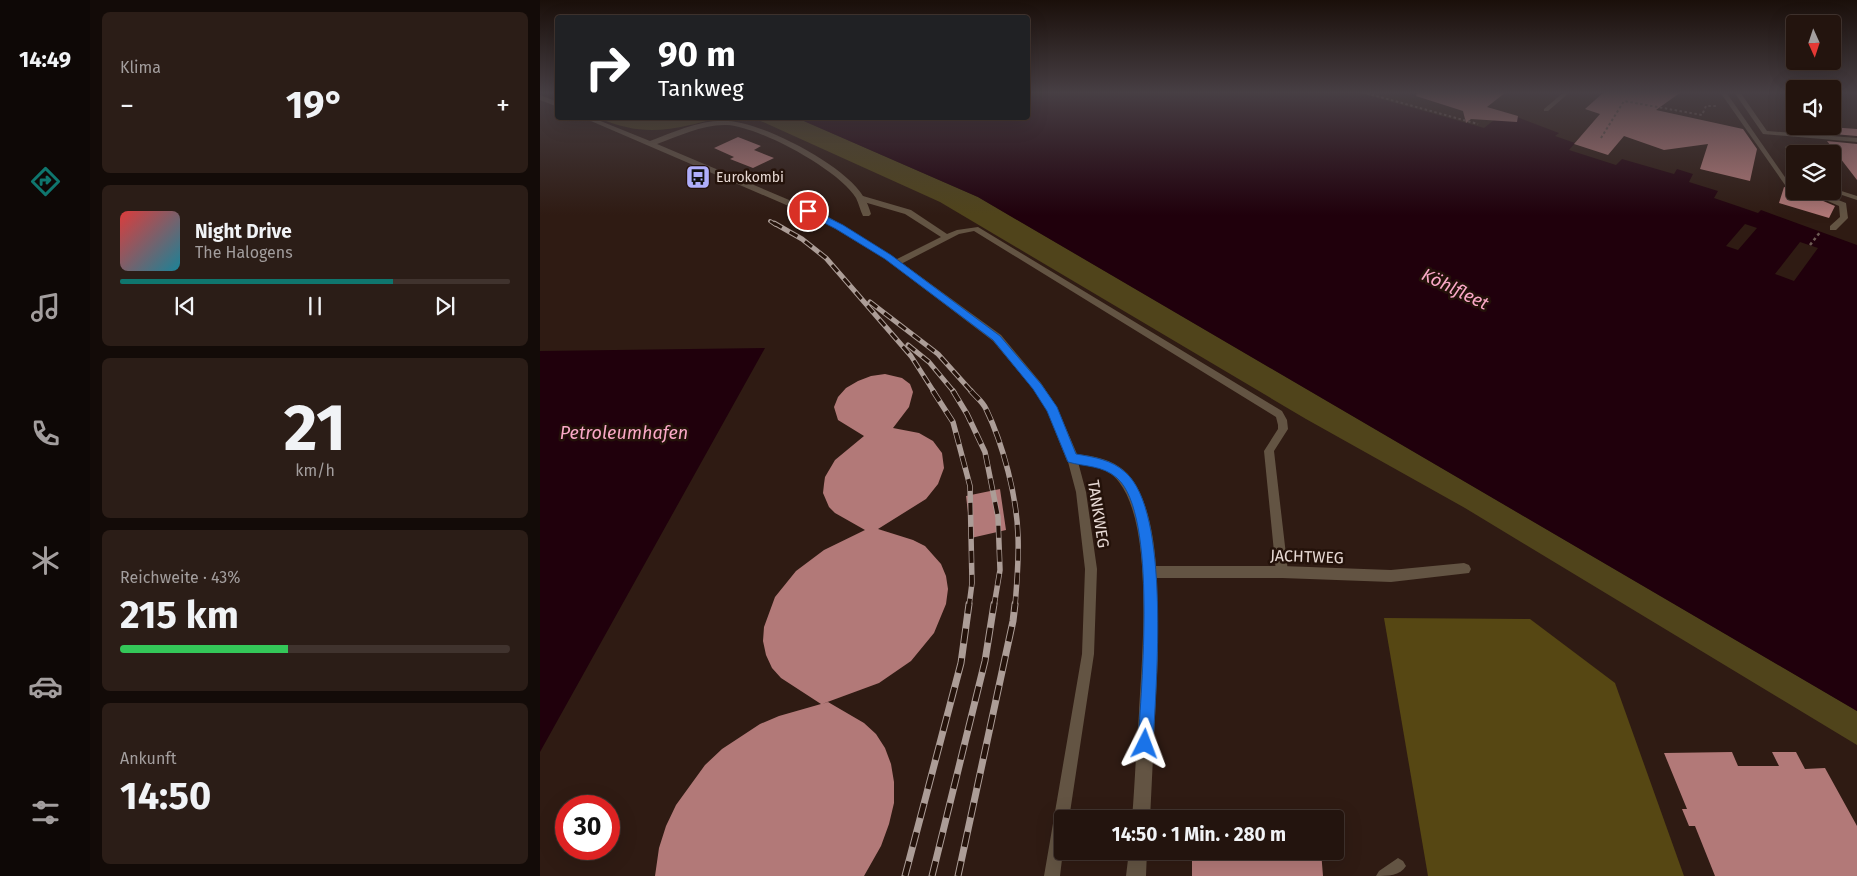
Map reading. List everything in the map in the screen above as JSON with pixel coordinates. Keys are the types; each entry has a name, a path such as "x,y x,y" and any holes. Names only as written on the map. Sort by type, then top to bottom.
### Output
{"street":[{"name":"TANKWEG","path":"623,133 824,218 896,263 978,323 997,338 1012,354 1053,410 1072,458"},
{"path":"650,144 682,133"},
{"path":"762,133 807,154 842,180 860,198 866,214"},
{"path":"1072,458 1093,461 1110,467 1123,476 1134,492 1144,527 1151,636 1141,810"},
{"name":"JACHTWEG","path":"1148,572 1282,572 1391,576 1464,569"},
{"path":"1136,876 1137,860"}],"lane":[{"path":"1751,133 1786,183"},
{"path":"1797,135 1857,140"},
{"path":"1797,135 1803,145"},
{"path":"1841,193 1857,198"},
{"path":"860,198 908,212 946,237"},
{"path":"1832,200 1843,205 1844,218 1833,228"},
{"path":"896,263 946,237 968,229 981,232 1279,414 1283,419 1284,427 1282,435 1270,451 1282,572"},
{"name":"TANKWEG","path":"1052,876 1088,654 1091,569 1081,492 1072,458"},
{"path":"1384,876 1398,866"}],"path":[{"path":"1601,138 1604,133"},
{"path":"1810,245 1823,229"}],"shaded area":[{"path":"787,133 831,133 978,197 1857,711 1857,745 1465,508 1306,419 940,202"},
{"path":"1384,618 1530,619 1615,683 1684,876 1428,876"}],"water":[{"name":"Köhlfleet","path":"831,133 1559,133 1555,136 1575,143 1569,150 1616,165 1622,159 1674,174 1677,169 1693,174 1689,182 1718,191 1714,198 1758,213 1761,210 1857,245 1857,711 978,197"},
{"name":"Petroleumhafen","path":"765,348 540,752 540,351"}],"pier":[{"path":"1745,224 1757,228 1738,250 1726,246"},
{"path":"1800,242 1818,248 1794,281 1775,274"}],"building":[{"path":"1584,133 1746,133 1757,149 1750,181 1700,169 1708,144 1664,150 1624,136 1608,155 1574,144"},
{"path":"1841,133 1857,133 1857,136 1841,135"},
{"path":"738,137 761,146 754,150 774,158 753,168 730,159 734,157 714,148"},
{"path":"1827,141 1857,144 1857,180 1841,159 1841,145 1830,145"},
{"path":"1784,187 1786,188 1786,200 1821,200 1835,206 1829,218 1779,203"},
{"path":"885,374 902,378 910,384 913,392 909,407 893,428 919,433 933,441 942,453 944,468 938,484 926,499 878,529 913,540 925,546 941,564 946,576 948,589 946,604 934,633 911,661 879,683 822,704 828,702 864,723 876,734 885,748 891,764 894,782 894,803 881,846 864,876 655,876 659,848 666,826 676,805 705,765 722,749 760,724 779,716 821,704 781,678 772,668 766,655 763,641 764,627 775,597 796,571 824,550 865,530 835,513 829,507 823,493 824,484 825,477 835,460 864,436 838,420 834,407 838,397 846,388 858,381 871,376"},
{"path":"1000,489 1006,530 971,538 966,496"},
{"path":"1732,752 1738,766 1779,766 1772,752 1796,752 1805,769 1825,768 1857,826 1857,876 1715,876 1695,826 1689,826 1682,809 1687,809 1664,753"},
{"path":"1192,860 1322,860 1323,876 1192,876"}],"railway":[{"path":"770,221 776,225"},
{"path":"774,223 802,239 826,258 911,356 934,392"},
{"path":"870,302 938,354 972,392"},
{"path":"908,345 929,362 954,392"},
{"path":"933,391 953,422 970,486 972,583 969,606"},
{"path":"953,391 967,414 985,452 998,517 1000,570 994,606"},
{"path":"971,391 985,406 998,438 1012,488 1017,521 1018,545 1015,606"},
{"path":"905,876 961,663 969,604"},
{"path":"932,876 985,661 994,604"},
{"path":"958,876 1013,621 1015,604"}],"place":[{"name":"Eurokombi","path":"698,177"}],"route":[{"path":"808,211 840,227 888,257 939,293 997,338 1037,386 1053,410 1072,458 1093,461 1110,467 1123,476 1134,492 1144,527 1151,636 1145,744"}]}
